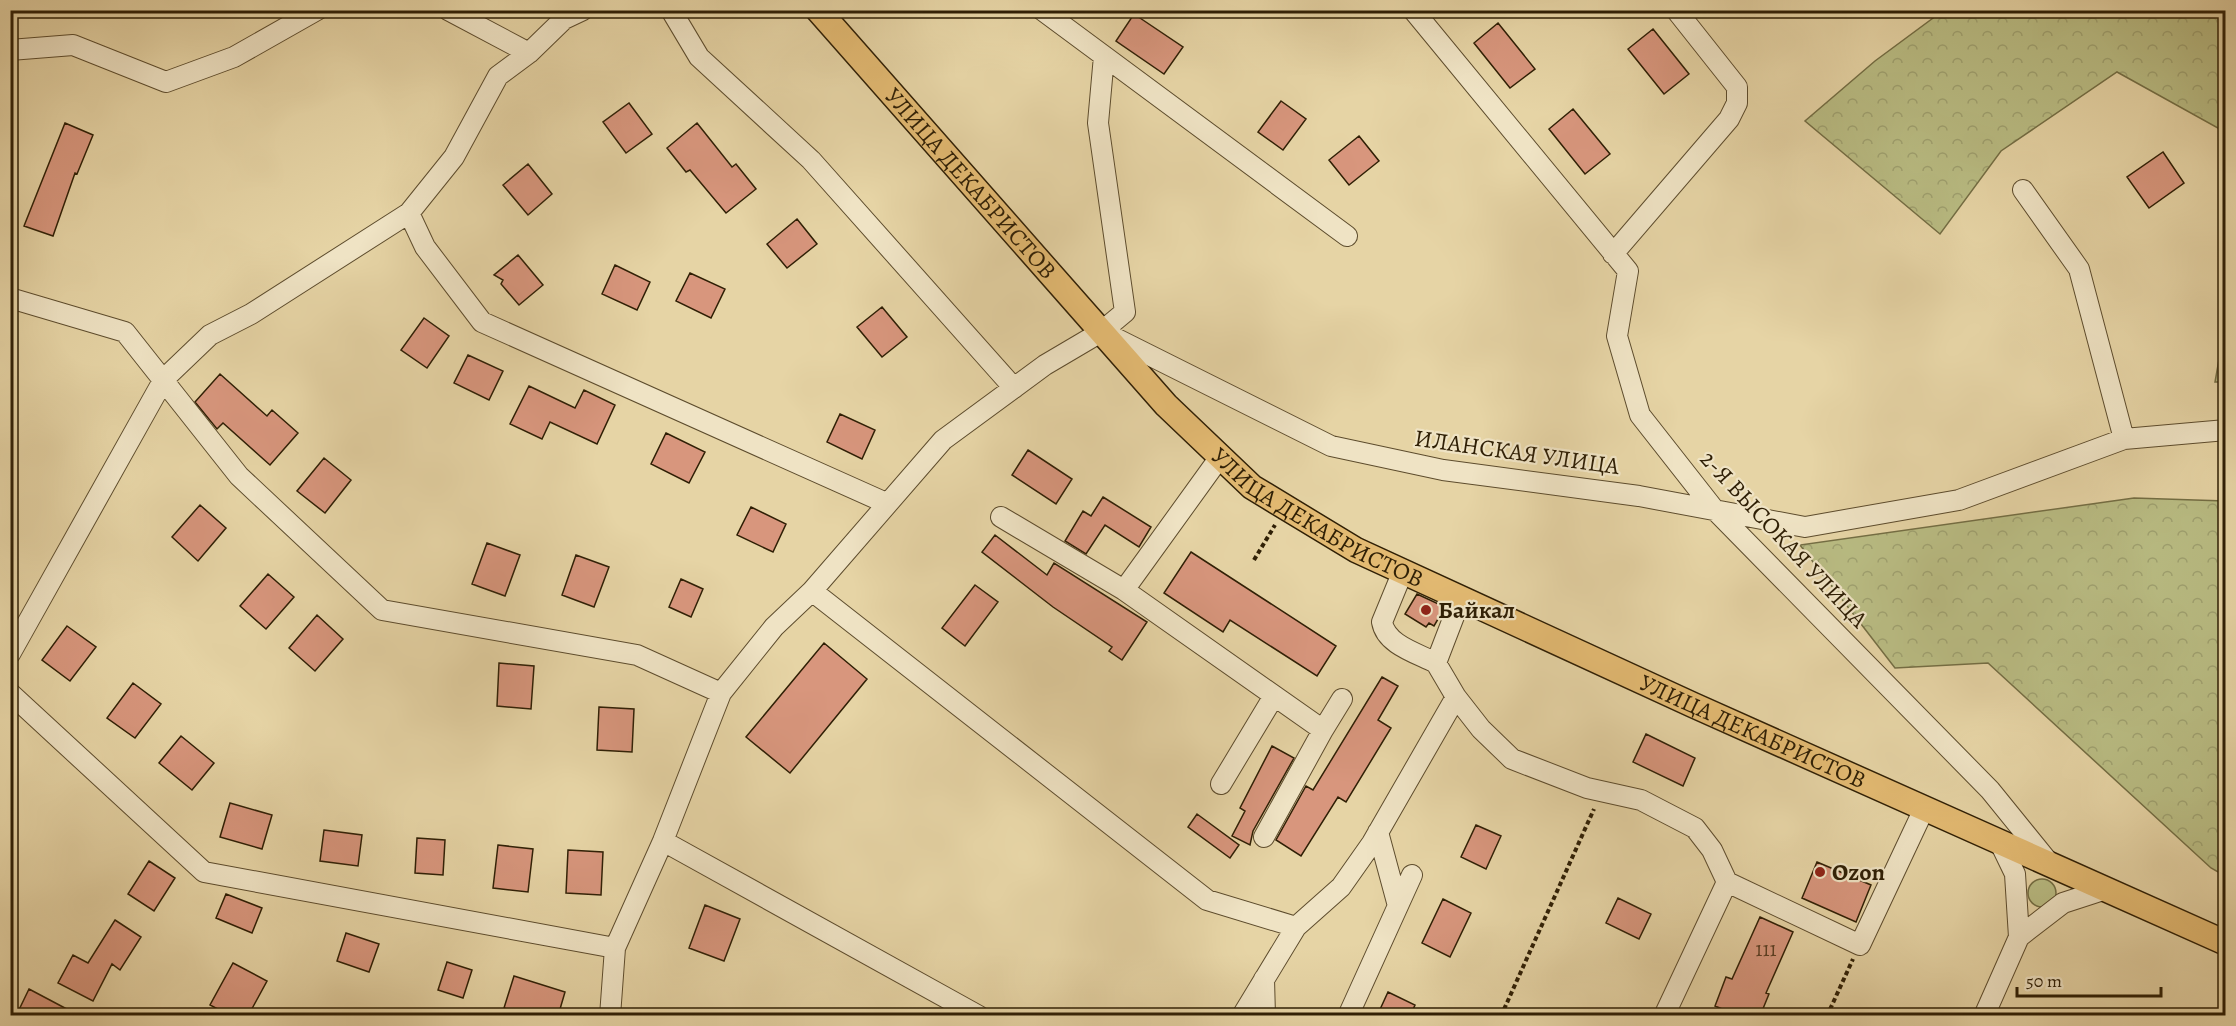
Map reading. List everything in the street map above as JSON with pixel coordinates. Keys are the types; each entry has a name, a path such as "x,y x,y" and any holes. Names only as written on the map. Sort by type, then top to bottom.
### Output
{"main road":[{"name":"УЛИЦА ДЕКАБРИСТОВ","path":"818,10 1166,405 1252,488 1356,550 2103,890 2226,943"}],"street":[{"path":"10,50 73,45 166,82 234,57 317,10"},
{"path":"448,10 529,53"},
{"path":"10,654 164,379 210,335 251,314 409,213 454,157 498,76 529,53 564,19 583,10"},
{"path":"671,10 699,57 811,160 1014,388"},
{"path":"1042,10 1347,236"},
{"path":"1613,254 1729,119 1737,103 1737,87 1677,10"},
{"name":"2-Я ВЫСОКАЯ УЛИЦА","path":"1416,11 1628,271 1617,336 1640,415 1713,508 1990,790 2052,866"},
{"path":"610,1016 615,948 663,841 721,693 774,627 812,591 943,440 1045,365 1101,332 1125,312 1098,123 1104,56"},
{"path":"2023,190 2079,269 2124,439"},
{"path":"409,213 424,247 482,322 886,503"},
{"path":"10,298 125,332 239,476 382,610 637,655 721,693"},
{"name":"ИЛАНСКАЯ УЛИЦА","path":"1101,332 1330,446 1443,470 1713,508 1805,527 1959,500 2124,439 2226,430"},
{"path":"1124,590 1220,457"},
{"path":"1001,518 1124,590 1323,730"},
{"path":"1403,571 1382,622 1383,631 1391,640 1436,663 1456,697 1481,729 1512,759 1602,791 1641,800 1695,828 1712,850 1728,882 1860,945 1924,809"},
{"path":"812,591 1207,900 1296,927"},
{"path":"1436,663 1461,598"},
{"path":"10,693 204,872 615,948"},
{"path":"1221,784 1274,696"},
{"path":"1242,1016 1296,927 1341,887 1378,832 1456,697"},
{"path":"1264,837 1342,699"},
{"path":"1378,832 1398,906"},
{"path":"663,841 979,1016"},
{"path":"1984,1016 2019,937 2015,874 2000,843"},
{"path":"1348,1016 1412,875"},
{"path":"1664,1016 1728,882"},
{"path":"2019,937 2062,903 2103,890"},
{"path":"1264,979 1265,1016"}],"path":[{"path":"1254,560 1277,521"},
{"path":"1501,1016 1602,791"},
{"path":"1827,1016 1860,945"}],"green space":[{"path":"1944,10 2225,11 2225,132 2117,72 2001,151 1940,234 1805,121 1875,61"},
{"path":"2225,326 2225,382 2215,382"},
{"path":"2134,498 2225,501 2225,876 2211,868 1988,663 1895,668 1800,545"},
{"path":"2042,879 2052,883 2056,893 2052,903 2042,907 2032,903 2028,893 2032,883"}],"building":[{"path":"1134,14 1183,47 1164,74 1116,41"},
{"path":"1498,23 1535,69 1510,88 1474,43"},
{"path":"1653,29 1689,74 1664,94 1628,49"},
{"path":"1281,101 1306,119 1283,150 1258,132"},
{"path":"629,103 652,134 626,153 603,122"},
{"path":"1573,109 1610,154 1585,174 1549,129"},
{"path":"65,123 93,135 77,174 75,173 53,236 24,226"},
{"path":"697,123 732,167 736,164 756,189 726,213 690,170 686,172 667,148"},
{"path":"1359,136 1379,161 1349,185 1329,160"},
{"path":"2163,152 2184,183 2149,208 2127,177"},
{"path":"528,164 552,194 528,215 503,185"},
{"path":"797,219 817,244 787,268 767,244"},
{"path":"518,255 543,285 519,305 501,284 503,280 494,275"},
{"path":"615,265 650,282 637,310 602,294"},
{"path":"690,273 725,289 711,318 676,301"},
{"path":"882,307 907,337 882,357 857,327"},
{"path":"424,318 449,336 427,368 401,350"},
{"path":"468,355 503,371 489,400 454,383"},
{"path":"220,374 267,416 272,410 298,433 270,465 223,423 217,429 195,402"},
{"path":"529,386 575,408 584,390 615,405 597,444 550,422 542,439 510,424"},
{"path":"840,414 875,430 862,459 827,442"},
{"path":"666,433 705,452 689,483 651,464"},
{"path":"1028,450 1072,479 1056,504 1012,475"},
{"path":"324,458 351,480 325,513 297,491"},
{"path":"1103,497 1151,527 1139,547 1105,525 1086,554 1065,541 1083,511 1091,516"},
{"path":"200,505 226,528 198,561 172,537"},
{"path":"751,507 786,524 773,552 737,535"},
{"path":"995,535 1047,575 1054,563 1147,622 1122,660 1109,651 1112,647 1053,607 982,552"},
{"path":"487,543 520,555 505,596 472,584"},
{"path":"1191,552 1336,646 1317,676 1230,620 1223,632 1164,593"},
{"path":"576,555 609,567 594,607 562,595"},
{"path":"268,574 294,597 266,629 240,606"},
{"path":"681,579 703,589 691,617 669,607"},
{"path":"975,585 998,602 965,646 942,628"},
{"name":"Байкал","path":"1417,594 1445,607 1434,626 1429,623 1426,627 1405,614"},
{"path":"317,615 343,639 315,671 289,648"},
{"path":"67,626 96,647 70,681 42,660"},
{"path":"824,643 867,679 790,773 746,737"},
{"path":"499,663 534,666 531,709 497,706"},
{"path":"1382,677 1398,686 1378,720 1391,728 1346,802 1338,797 1301,856 1276,840 1306,786 1313,790"},
{"path":"133,683 161,704 135,738 107,718"},
{"path":"599,707 634,709 632,752 597,750"},
{"path":"1646,734 1695,758 1683,786 1633,762"},
{"path":"181,736 214,763 192,790 159,763"},
{"path":"1272,746 1294,758 1253,831 1250,845 1232,836 1245,811 1240,808"},
{"path":"230,803 272,815 262,849 220,837"},
{"path":"1197,814 1239,845 1230,858 1188,827"},
{"path":"1476,825 1501,836 1486,869 1461,857"},
{"path":"324,830 362,835 358,866 320,861"},
{"path":"417,838 445,840 443,875 415,873"},
{"path":"498,845 533,849 528,892 493,888"},
{"path":"568,850 603,852 601,895 566,893"},
{"path":"149,861 175,878 154,911 128,894"},
{"path":"1817,862 1871,885 1856,922 1802,898"},
{"path":"226,894 262,908 252,933 216,918"},
{"path":"1618,898 1651,914 1639,939 1606,923"},
{"path":"1443,899 1471,913 1450,957 1422,943"},
{"path":"705,905 740,919 724,961 689,948"},
{"path":"1760,917 1793,932 1766,993 1769,994 1760,1016 1739,1016 1715,1006 1726,977 1732,979"},
{"path":"115,920 141,937 120,970 112,964 93,1001 58,983 73,955 88,963"},
{"path":"346,933 379,944 369,972 337,961"},
{"path":"447,962 472,970 463,998 438,990"},
{"path":"233,963 267,981 248,1016 231,1016 210,1005"},
{"path":"514,976 565,992 558,1016 529,1016 504,1008"},
{"path":"29,989 80,1016 16,1016"},
{"path":"1388,992 1415,1005 1410,1016 1377,1016"}],"place":[{"name":"Байкал","path":"1426,610"},
{"name":"Ozon","path":"1820,872"}]}
